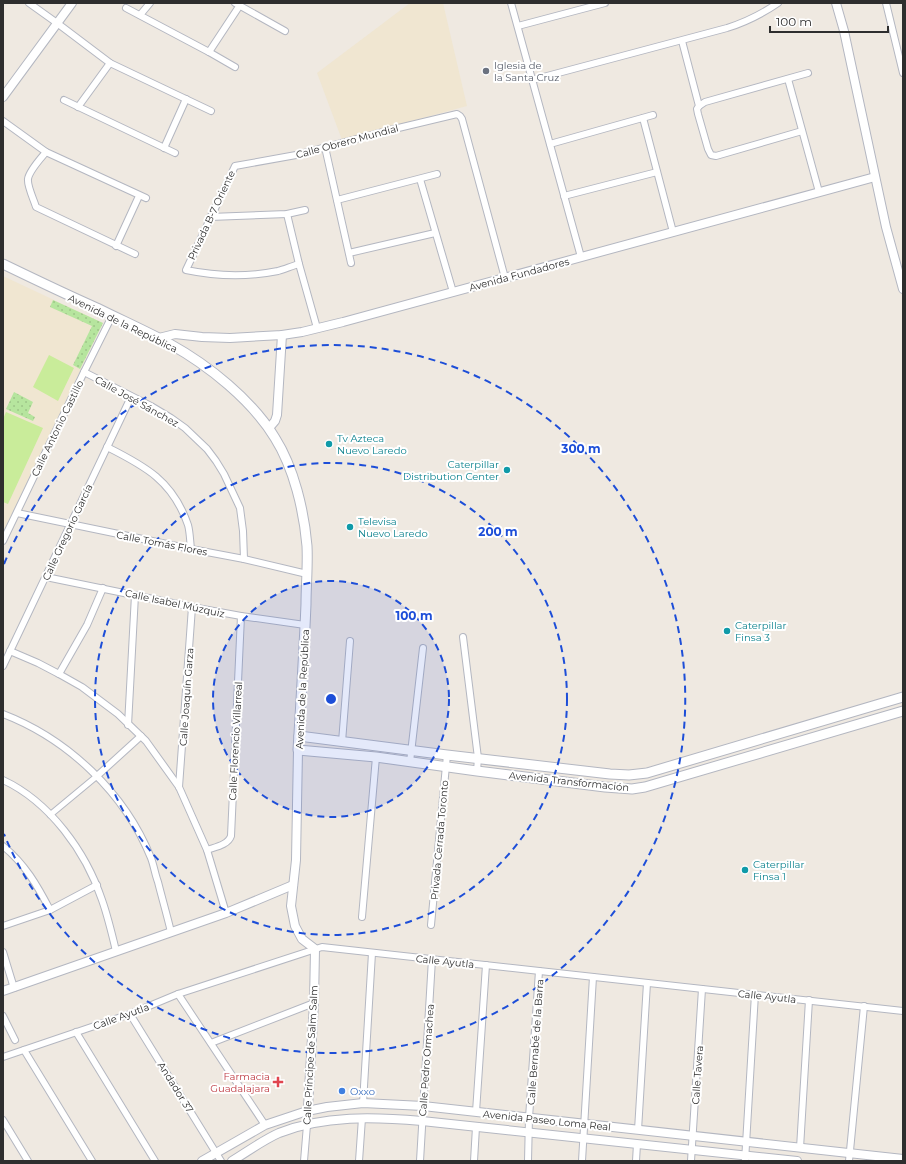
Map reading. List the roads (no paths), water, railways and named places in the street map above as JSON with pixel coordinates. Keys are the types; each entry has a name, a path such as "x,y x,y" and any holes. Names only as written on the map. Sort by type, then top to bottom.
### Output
{"main road":[{"name":"Avenida de la República","path":"3,264 159,338 195,360 219,377 247,402 276,438 292,476 299,498 307,546 305,624 298,750"},
{"name":"Avenida Transformación","path":"299,736 447,755 629,775 647,773 903,697"},
{"path":"883,703 887,715"},
{"name":"Avenida Transformación","path":"298,750 376,757 524,777 632,789 645,787 903,711"},
{"path":"787,731 791,744"},
{"path":"502,761 504,774"},
{"path":"524,777 525,764"},
{"path":"672,765 676,778"},
{"path":"553,780 554,767"}],"street":[{"path":"29,3 110,63 211,111"},
{"path":"3,98 72,3"},
{"path":"140,15 150,3"},
{"path":"511,3 580,257"},
{"path":"518,26 605,3"},
{"path":"532,80 682,41 745,22 764,13 778,3"},
{"path":"836,3 844,31 886,227 903,289"},
{"path":"886,3 903,73"},
{"path":"209,52 238,4 285,31"},
{"path":"126,8 235,67"},
{"path":"682,41 698,106 698,114 711,155 716,156 802,131"},
{"path":"78,107 110,63"},
{"path":"698,106 705,102 808,73"},
{"path":"788,79 819,192"},
{"path":"164,148 186,99"},
{"path":"64,100 176,153"},
{"name":"Calle Obrero Mundial","path":"235,166 296,155 454,114 459,114 462,119 505,278"},
{"path":"550,144 653,114"},
{"path":"643,118 673,232"},
{"path":"3,121 46,152 146,198"},
{"path":"325,147 351,263"},
{"path":"46,152 30,173 28,178 28,183 36,207 135,254"},
{"name":"Privada B-7 Oriente","path":"235,166 186,270 214,274 251,274 278,271 299,264"},
{"path":"564,196 658,172"},
{"path":"337,200 437,174"},
{"name":"Avenida Fundadores","path":"159,338 175,334 230,338 282,335 317,328 875,177"},
{"path":"420,179 453,292"},
{"path":"116,246 139,196"},
{"path":"210,217 287,214 305,210"},
{"path":"287,214 317,328"},
{"path":"349,253 435,233"},
{"name":"Calle Antonio Castillo","path":"3,542 112,316"},
{"path":"269,428 277,416 282,335"},
{"name":"Calle José Sánchez","path":"84,372 158,410 197,438 216,461 224,474 240,508 244,558"},
{"name":"Calle Gregorio García","path":"3,666 131,397"},
{"path":"107,447 136,461 169,489 178,503 188,526 191,549"},
{"name":"Calle Tomás Flores","path":"17,513 191,549 244,558 307,574"},
{"name":"Calle Isabel Múzquiz","path":"46,577 241,616 305,624"},
{"path":"59,674 87,625 103,588"},
{"path":"128,725 135,595"},
{"name":"Calle Joaquín Garza","path":"179,787 192,607"},
{"name":"Calle Florencio Villarreal","path":"207,850 226,843 230,840 231,836 241,616"},
{"path":"463,637 478,758 477,771"},
{"path":"342,742 350,641"},
{"path":"410,762 423,648"},
{"path":"10,651 38,663 88,691 118,714 146,741 179,787 207,850 226,913"},
{"path":"3,714 38,730 74,754 97,776 125,810 142,838 151,859 171,932"},
{"path":"50,815 97,776 141,736"},
{"name":"Avenida de la República","path":"298,750 296,860 291,906 295,926 302,939 315,949"},
{"name":"Privada Cerrada Toronto","path":"431,925 447,755"},
{"path":"362,917 376,757"},
{"path":"3,780 21,790 50,815 73,842 97,885 103,901 116,951"},
{"path":"3,846 16,857 35,882 50,910"},
{"path":"3,926 50,910 97,885"},
{"path":"3,991 226,913 293,885"},
{"name":"Calle Ayutla","path":"3,1057 130,1014 178,994 322,947 903,1010"},
{"name":"Calle Príncipe de Salm Salm","path":"304,1161 314,1003 315,949"},
{"path":"3,952 14,988"},
{"path":"363,1103 372,953"},
{"name":"Calle Pedro Ormachea","path":"420,1161 432,959"},
{"path":"476,1112 486,965"},
{"name":"Calle Bernabé de la Barra","path":"528,1161 539,971"},
{"path":"582,1161 593,977"},
{"path":"638,1130 647,983"},
{"name":"Calle Tavera","path":"691,1161 702,989"},
{"path":"178,994 266,1125"},
{"path":"745,1158 755,994"},
{"path":"800,1148 809,1000"},
{"path":"211,1042 314,1003"},
{"path":"850,1157 864,1006"},
{"name":"Andador 37","path":"130,1014 221,1161"},
{"path":"3,1016 15,1040"},
{"path":"76,1032 156,1161"},
{"path":"24,1050 92,1161"},
{"name":"Avenida Paseo Loma Real","path":"202,1161 266,1125 307,1111 363,1103 423,1106 800,1148 850,1157 903,1159"},
{"path":"360,1161 362,1118"},
{"name":"Avenida Paseo Loma Real","path":"232,1161 255,1146 280,1133 331,1120 362,1118 394,1118 692,1150 745,1158 796,1161"},
{"path":"3,1120 28,1161"},
{"path":"474,1161 476,1127"},
{"path":"636,1161 637,1144"}],"place":[{"name":"Iglesia de la Santa Cruz","path":"486,71"},
{"name":"Tv Azteca Nuevo Laredo","path":"329,444"},
{"name":"Caterpillar Distribution Center","path":"507,470"},
{"name":"Televisa Nuevo Laredo","path":"350,527"},
{"name":"Caterpillar Finsa 3","path":"727,631"},
{"name":"Caterpillar Finsa 1","path":"745,870"},
{"name":"Farmacia Guadalajara","path":"278,1082"},
{"name":"Oxxo","path":"342,1091"}]}
